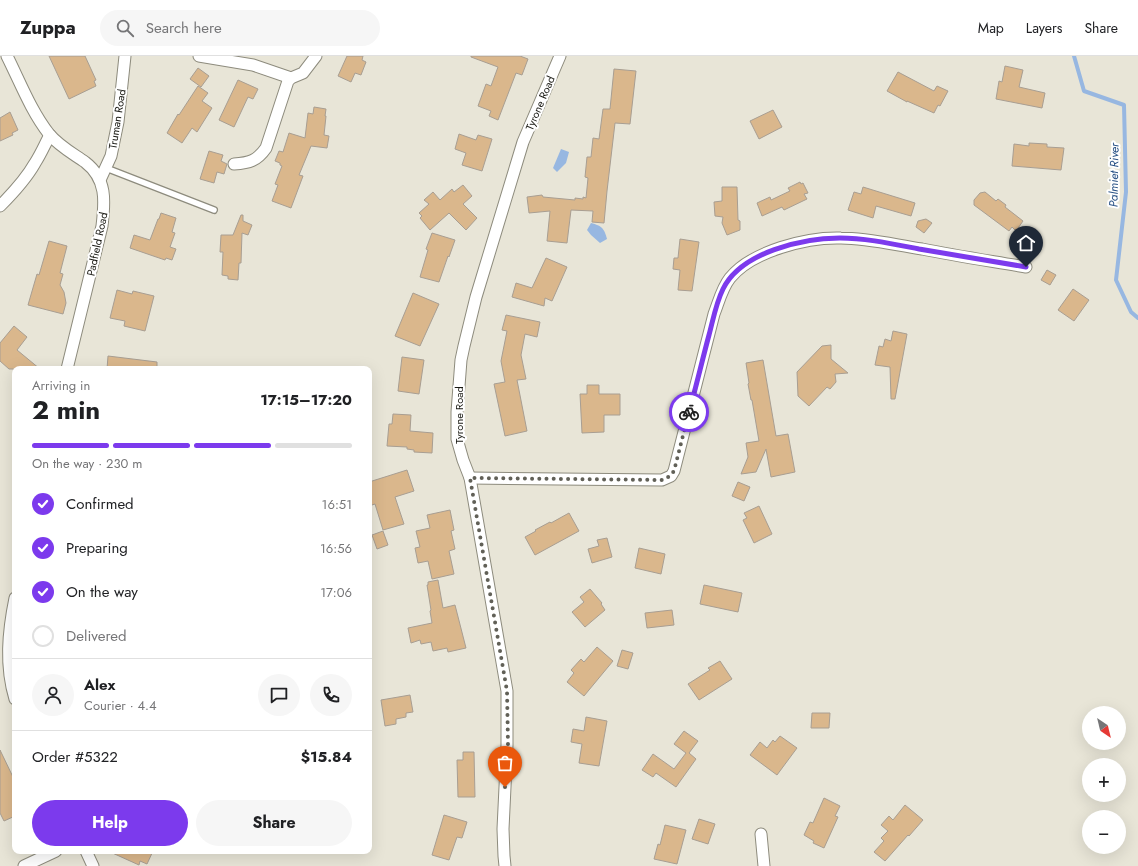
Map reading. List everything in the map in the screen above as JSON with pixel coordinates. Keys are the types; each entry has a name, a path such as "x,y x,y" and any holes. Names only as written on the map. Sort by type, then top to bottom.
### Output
{"street":[{"name":"Padfield Road","path":"7,56 41,124 50,135 92,169 100,180 104,195 102,226 68,366"},
{"name":"Truman Road","path":"100,180 111,156 118,122 125,56"},
{"path":"199,56 253,65 292,78"},
{"path":"234,164 252,161 262,154 266,148 288,81 304,73 316,56"},
{"name":"Tyrone Road","path":"505,866 503,829 508,745 507,691 470,478 463,460 458,440 458,393 461,360 476,297 523,142 560,56"},
{"path":"0,206 21,184 35,164 50,135"},
{"path":"470,478 662,480 670,476 674,471 714,314 723,289 730,278 741,267 769,251 793,244 821,239 842,238 876,241 1026,267"},
{"path":"12,613 8,669 12,686"},
{"path":"761,834 764,866"},
{"path":"24,866 50,854"},
{"path":"87,854 93,866"}],"lane":[{"path":"106,168 214,210"}],"water":[{"path":"561,149 569,152 566,163 557,172 553,168"},
{"path":"591,223 602,228 607,239 600,243 591,235 587,230"}],"building":[{"path":"49,56 85,56 96,80 94,81 96,86 69,99"},
{"path":"347,56 363,56 362,60 366,62 361,75 355,73 351,82 338,76"},
{"path":"471,56 520,56 528,59 522,75 516,73 498,120 489,116 491,111 478,106 486,84 491,86 498,67"},
{"path":"1005,66 1023,70 1019,87 1045,93 1042,108 996,99 999,81 1002,82"},
{"path":"198,68 209,76 201,87 190,79"},
{"path":"614,69 636,71 630,124 615,123 604,223 592,222 593,211 571,210 567,243 547,241 550,211 529,213 527,197 542,195 543,197 575,200 575,198 586,198 588,178 585,177 587,157 591,157 593,138 599,139 603,109 610,109"},
{"path":"898,72 934,91 937,86 948,91 940,106 938,105 934,113 907,102 887,91"},
{"path":"238,80 258,89 253,99 248,97 234,127 219,120"},
{"path":"198,86 208,93 202,101 212,108 197,132 192,128 182,143 167,133 178,114 179,115"},
{"path":"314,107 326,109 324,135 329,136 327,148 311,146 299,175 303,176 291,208 272,201 278,185 275,184 282,166 280,163 275,161 279,151 283,152 289,133 305,138 308,113 313,114"},
{"path":"773,110 782,127 759,139 750,121"},
{"path":"10,112 18,130 12,133 13,135 0,141 0,118"},
{"path":"459,134 476,140 478,135 492,139 482,171 462,165 466,153 455,149"},
{"path":"1029,143 1047,144 1047,147 1064,148 1061,170 1012,166 1014,144 1029,146"},
{"path":"209,151 223,155 221,161 227,164 224,174 217,172 214,183 200,179"},
{"path":"800,182 801,184 803,183 808,193 804,194 807,199 784,210 782,207 762,216 757,203 770,197 771,200 790,191 788,188"},
{"path":"463,185 472,196 463,204 477,218 466,230 449,213 430,230 420,218 422,216 419,213 429,204 424,200 433,192 440,200 452,189 454,192"},
{"path":"722,187 737,187 738,220 740,221 740,230 727,235 722,223 723,217 715,216 714,202 722,201"},
{"path":"863,187 915,203 911,216 876,206 873,218 848,210 854,192 861,194"},
{"path":"985,192 996,201 998,199 1006,205 1005,207 1023,221 1016,231 1012,227 1009,231 974,205 974,200 980,193"},
{"path":"161,213 176,218 172,232 175,233 170,247 176,249 172,260 166,258 165,260 130,248 134,235 150,240"},
{"path":"241,215 243,215 243,221 252,225 248,235 242,233 241,263 239,263 238,280 228,279 228,276 222,275 223,252 220,252 221,235 233,235"},
{"path":"926,219 932,223 924,233 916,227 918,221"},
{"path":"432,233 455,240 439,282 420,277 428,250 426,249"},
{"path":"680,239 699,242 692,291 678,290 680,270 673,269 674,258 678,258"},
{"path":"49,241 67,246 60,273 63,274 60,285 64,292 66,303 63,314 28,305"},
{"path":"546,258 567,267 552,301 545,298 544,306 512,297 516,283 532,288"},
{"path":"1047,270 1056,275 1050,285 1041,280"},
{"path":"1073,289 1089,300 1074,321 1058,310"},
{"path":"117,290 132,294 133,291 154,296 145,331 124,326 125,321 110,318"},
{"path":"413,293 439,304 420,346 395,336"},
{"path":"506,315 540,322 537,337 525,334 521,355 526,379 517,380 527,431 505,436 494,384 505,382 501,361 507,331 502,330"},
{"path":"14,326 27,337 17,350 36,366 12,366 12,369 9,369 0,361 0,343"},
{"path":"893,331 907,334 895,399 891,399 890,367 875,365 879,346 883,347 885,339 891,341"},
{"path":"831,345 831,359 848,373 835,374 836,382 830,389 827,387 809,406 798,396 797,372 822,346"},
{"path":"108,356 157,362 157,366 107,366"},
{"path":"402,357 424,360 419,394 398,391"},
{"path":"763,360 776,436 788,434 795,472 771,477 766,449 756,472 741,474 748,457 746,443 759,441 748,384 746,363"},
{"path":"587,385 599,385 599,394 620,394 620,415 604,415 604,432 582,433 580,394 587,394"},
{"path":"393,414 411,415 410,431 433,433 432,453 414,452 414,450 407,449 407,447 387,446 389,424 392,424"},
{"path":"407,470 414,491 395,497 404,524 383,530 375,504 372,505 372,481"},
{"path":"738,482 750,487 744,501 732,496"},
{"path":"759,506 772,534 754,543 743,520 747,518 744,513"},
{"path":"450,510 454,530 451,531 455,549 449,551 454,574 432,579 428,561 418,563 415,548 420,547 416,531 430,528 427,515"},
{"path":"569,513 579,531 535,555 525,537 536,531 535,530"},
{"path":"383,531 388,545 377,549 372,535"},
{"path":"607,538 612,557 592,563 588,549 599,546 597,540"},
{"path":"639,548 665,554 661,574 635,568"},
{"path":"438,580 443,608 455,605 466,648 448,652 447,648 433,651 431,642 421,644 420,640 411,643 408,628 432,623 427,585 428,582"},
{"path":"704,585 742,593 738,612 700,604"},
{"path":"590,589 602,603 601,604 605,610 585,627 572,612 584,602 580,597"},
{"path":"672,610 674,625 647,628 645,613"},
{"path":"597,647 613,661 584,696 567,682 574,673 571,670 581,659 584,662"},
{"path":"622,650 633,653 628,669 617,666"},
{"path":"720,661 732,679 699,700 688,684 710,670 708,668"},
{"path":"410,695 413,712 406,713 406,717 396,719 396,724 385,726 381,700"},
{"path":"812,713 830,713 829,728 811,728"},
{"path":"586,717 607,721 599,766 579,763 582,744 571,742 573,729 584,731"},
{"path":"684,731 698,741 689,753 696,759 676,787 656,773 653,777 642,770 653,754 674,769 686,753 674,744"},
{"path":"780,736 797,748 777,775 750,755 760,742 767,748 773,740 775,742"},
{"path":"0,750 12,775 12,817 4,821 0,813"},
{"path":"463,752 474,752 475,797 458,797 457,760 463,760"},
{"path":"824,798 840,806 835,816 838,817 824,848 813,843 814,841 804,835 810,822 813,823"},
{"path":"905,805 923,820 885,861 874,852 884,841 881,838 888,831 881,825 889,816 893,820"},
{"path":"444,815 467,822 462,838 457,837 449,860 432,855"},
{"path":"699,819 715,824 708,844 692,839"},
{"path":"665,825 686,830 677,864 654,859 658,844 660,845"},
{"path":"115,854 152,854 147,864 140,861 139,865"}],"waterway":[{"name":"Palmiet River","path":"1074,56 1084,91 1124,105 1126,192 1116,280 1131,312 1138,318"}],"way so far":[{"path":"505,787 508,745 507,691 470,478 662,480 668,478 674,471 689,412"}],"route":[{"path":"689,412 714,314 723,289 730,278 741,267 769,251 793,244 821,239 842,238 876,241 1026,267"}]}
